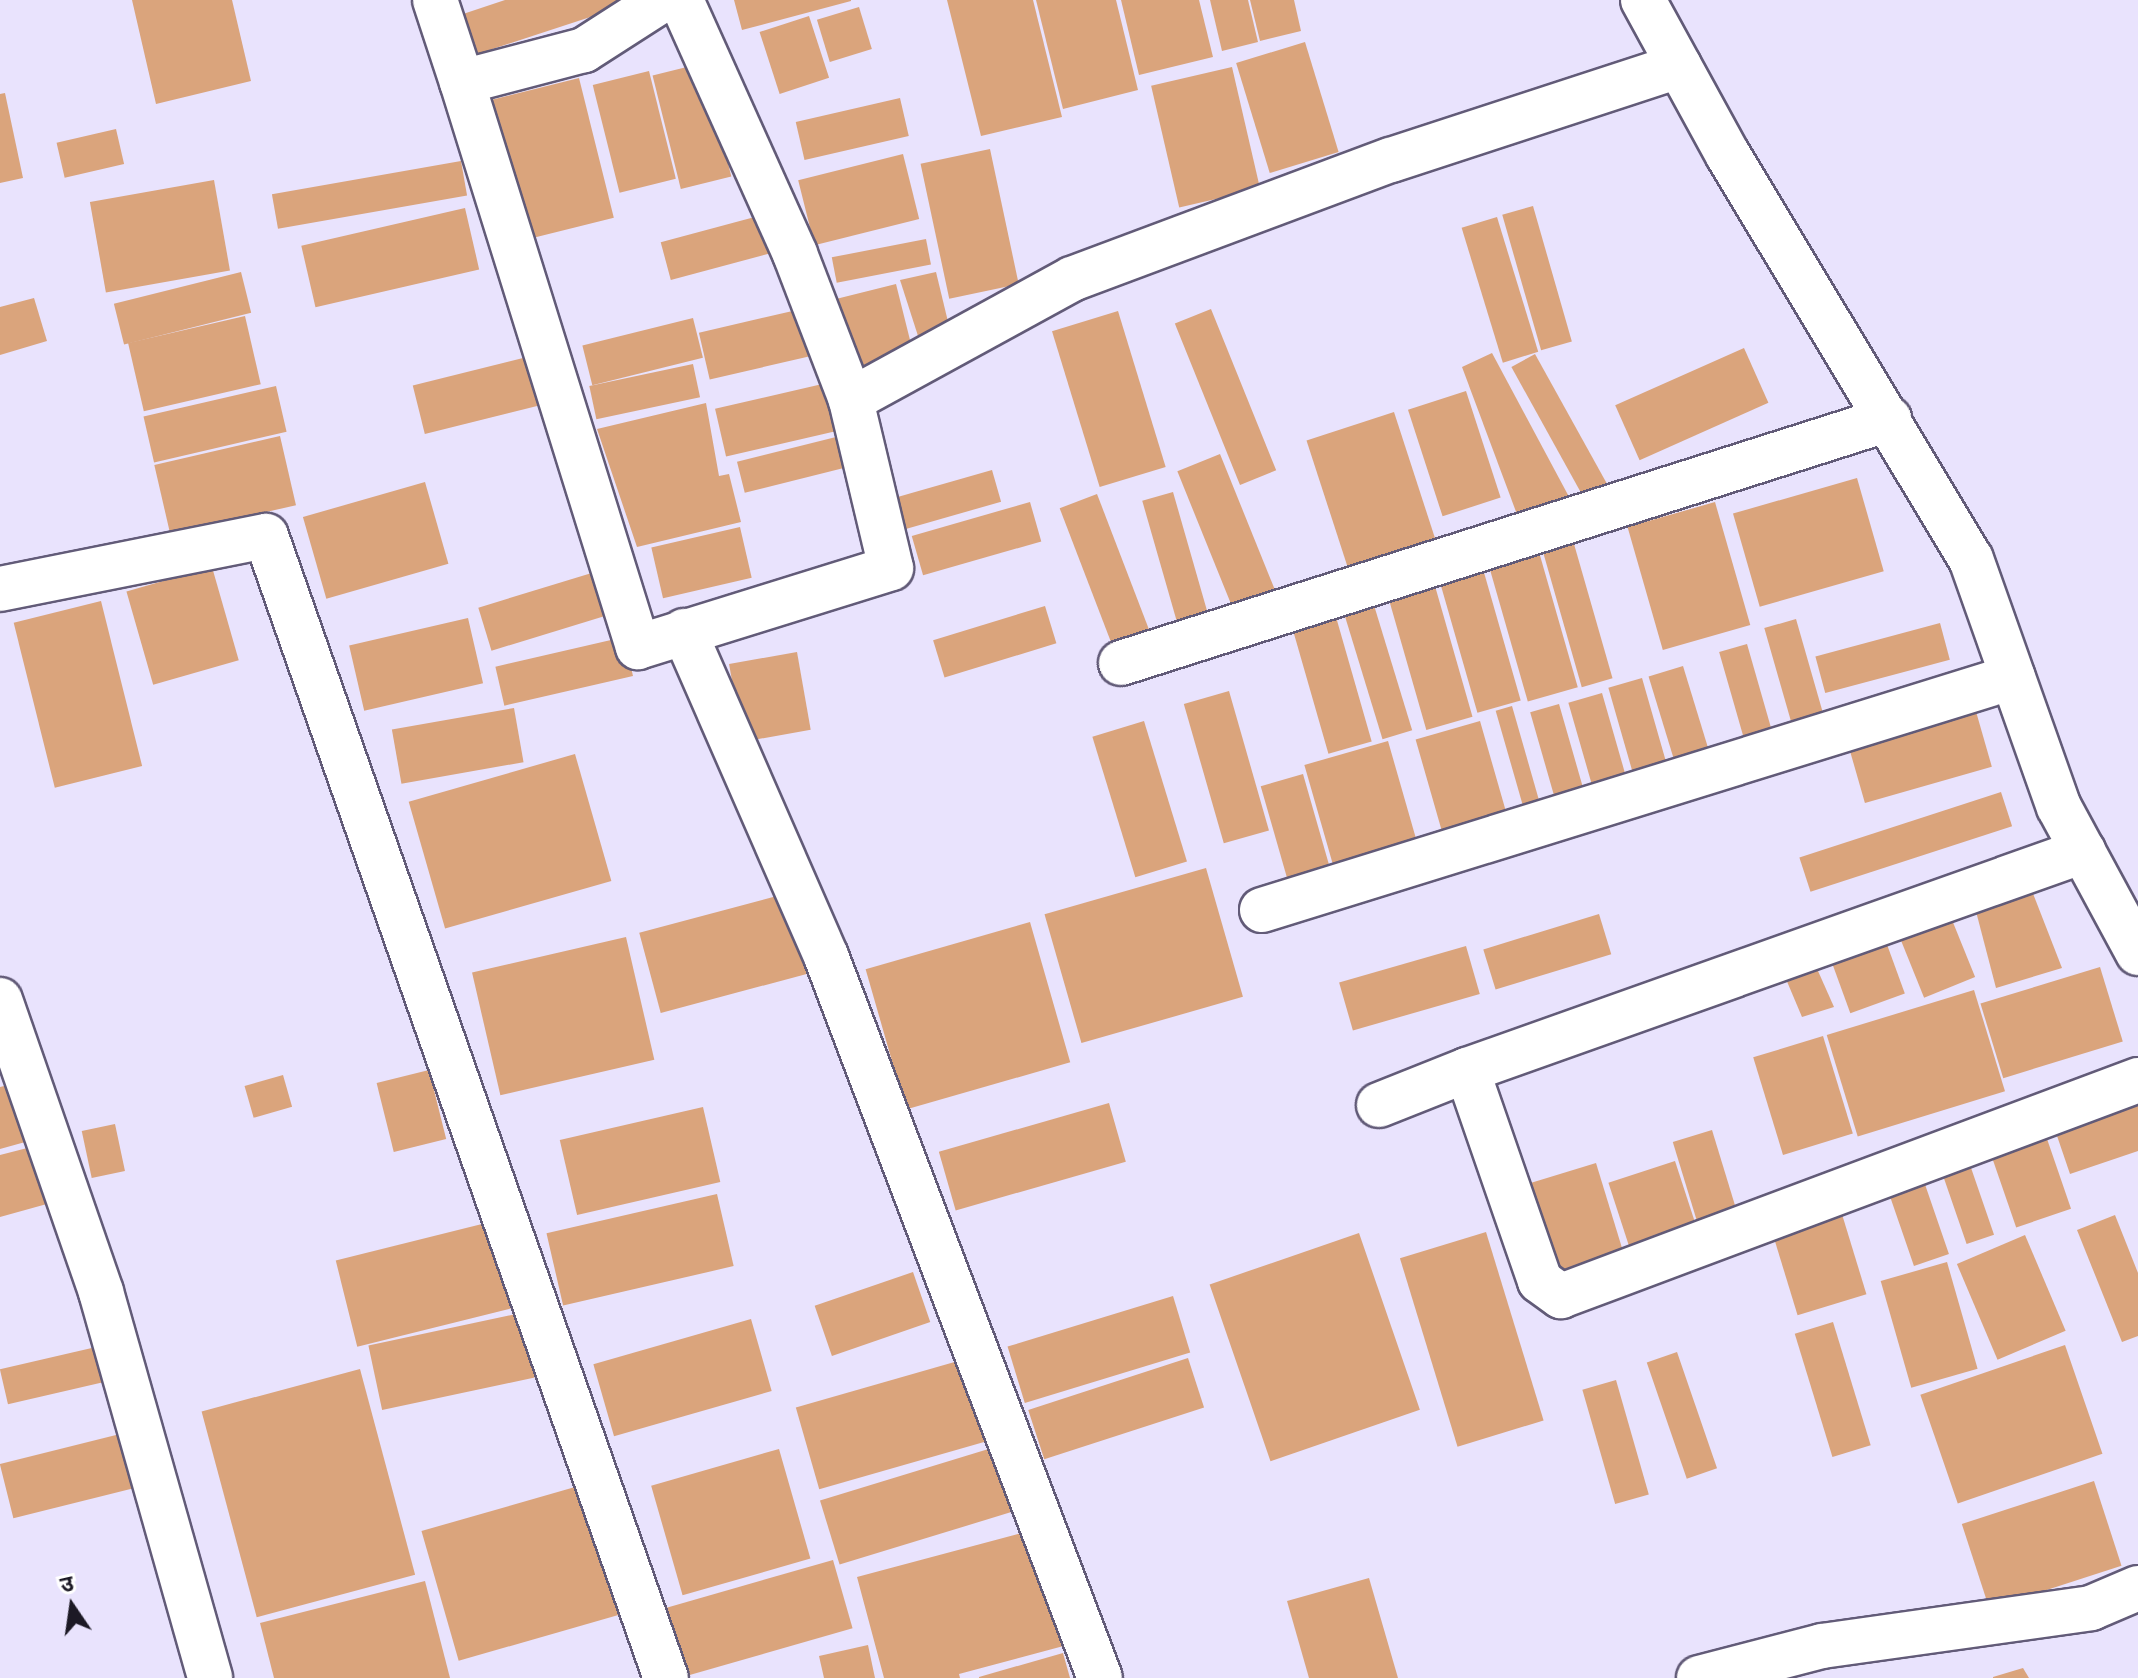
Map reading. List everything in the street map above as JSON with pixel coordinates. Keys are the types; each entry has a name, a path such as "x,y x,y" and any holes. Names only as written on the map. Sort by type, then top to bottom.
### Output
{"street":[{"path":"435,0 638,647 891,568 851,400 795,254 681,0"},
{"path":"462,82 584,50 662,0"},
{"path":"1643,0 1971,559 2059,807 2138,953"},
{"path":"851,400 1072,279 1391,160 1679,66"},
{"path":"1121,663 1889,419"},
{"path":"0,589 266,536 666,1678"},
{"path":"684,631 832,971 1100,1678"},
{"path":"1262,910 2013,677"},
{"path":"1379,1105 1467,1070 2083,851"},
{"path":"0,1000 101,1292 210,1678"},
{"path":"1467,1070 1540,1281 1561,1296 2138,1080"},
{"path":"1699,1678 1831,1662 2091,1608 2138,1588"}],"building":[{"path":"132,0 232,0 251,81 156,104"},
{"path":"505,0 629,0 630,4 465,58 451,18"},
{"path":"734,0 851,0 851,1 742,30"},
{"path":"947,0 1033,0 1062,117 981,136"},
{"path":"1036,0 1116,0 1138,90 1063,109"},
{"path":"1121,0 1199,0 1213,57 1139,75"},
{"path":"1210,0 1248,0 1258,42 1222,51"},
{"path":"1250,0 1294,0 1301,31 1260,41"},
{"path":"859,7 872,49 830,62 817,20"},
{"path":"809,16 829,78 780,94 760,32"},
{"path":"1305,42 1339,152 1270,173 1236,63"},
{"path":"703,63 731,177 681,189 653,76"},
{"path":"1232,67 1260,189 1179,207 1151,86"},
{"path":"649,71 676,179 620,193 593,85"},
{"path":"579,78 614,218 524,240 489,100"},
{"path":"5,93 23,178 0,183 0,94"},
{"path":"900,98 909,136 805,160 796,122"},
{"path":"116,129 124,164 65,178 57,143"},
{"path":"990,149 1019,284 949,299 921,164"},
{"path":"903,154 919,219 814,245 798,180"},
{"path":"461,161 467,195 278,229 272,194"},
{"path":"214,180 230,271 106,292 90,202"},
{"path":"1533,206 1572,342 1541,350 1502,215"},
{"path":"465,208 479,269 315,307 301,246"},
{"path":"766,214 776,252 671,280 661,242"},
{"path":"1497,217 1538,352 1503,363 1462,228"},
{"path":"926,239 931,265 837,283 832,257"},
{"path":"241,272 251,313 124,344 114,304"},
{"path":"936,272 950,330 919,339 900,280"},
{"path":"896,284 914,355 849,371 831,300"},
{"path":"34,298 47,341 0,355 0,307"},
{"path":"810,307 821,354 710,379 699,333"},
{"path":"1211,309 1276,470 1240,485 1175,324"},
{"path":"1118,311 1166,467 1100,487 1052,331"},
{"path":"245,316 261,384 144,411 128,343"},
{"path":"693,318 703,358 592,385 582,346"},
{"path":"1744,348 1768,403 1640,460 1615,405"},
{"path":"1492,353 1575,508 1521,525 1462,367"},
{"path":"1535,354 1614,497 1590,510 1511,367"},
{"path":"535,355 547,404 425,434 413,385"},
{"path":"693,364 700,397 596,419 589,386"},
{"path":"831,382 842,430 726,457 715,409"},
{"path":"276,386 287,432 154,462 143,417"},
{"path":"1466,391 1501,498 1443,516 1408,410"},
{"path":"706,403 719,476 729,474 741,522 637,547 597,429"},
{"path":"1394,412 1443,562 1355,591 1307,440"},
{"path":"280,436 296,505 170,534 154,465"},
{"path":"836,437 844,468 745,493 737,462"},
{"path":"1220,454 1275,589 1232,607 1177,471"},
{"path":"992,470 1001,502 905,529 896,498"},
{"path":"1857,478 1884,571 1760,607 1733,514"},
{"path":"425,482 448,564 326,599 303,517"},
{"path":"1173,492 1209,617 1178,626 1142,501"},
{"path":"1097,494 1151,636 1114,650 1060,508"},
{"path":"1030,502 1041,541 923,575 912,536"},
{"path":"1715,502 1750,625 1663,650 1628,527"},
{"path":"740,527 752,578 663,598 651,547"},
{"path":"1572,537 1613,678 1582,687 1541,546"},
{"path":"1537,545 1578,687 1528,702 1487,559"},
{"path":"1481,562 1521,700 1477,713 1438,574"},
{"path":"212,567 239,660 153,685 126,592"},
{"path":"595,572 608,615 491,651 478,608"},
{"path":"1435,586 1472,717 1426,730 1389,599"},
{"path":"101,601 142,766 55,788 14,623"},
{"path":"1373,602 1412,730 1383,739 1343,611"},
{"path":"1332,603 1372,741 1328,754 1289,615"},
{"path":"1045,606 1056,643 945,678 933,640"},
{"path":"468,618 483,683 364,711 349,645"},
{"path":"1796,619 1827,726 1795,735 1764,628"},
{"path":"1940,623 1950,660 1825,693 1815,656"},
{"path":"624,637 633,676 504,706 495,667"},
{"path":"1747,644 1776,744 1748,752 1719,652"},
{"path":"797,652 811,730 743,742 729,664"},
{"path":"1683,666 1711,759 1677,769 1649,677"},
{"path":"1642,678 1671,780 1638,790 1608,688"},
{"path":"1229,691 1269,830 1224,843 1184,704"},
{"path":"1602,693 1626,777 1592,786 1568,703"},
{"path":"1559,704 1586,797 1557,806 1530,712"},
{"path":"1512,706 1545,820 1528,825 1496,711"},
{"path":"514,708 524,762 401,784 392,730"},
{"path":"1975,708 1992,767 1865,803 1848,744"},
{"path":"1144,721 1187,862 1135,877 1092,737"},
{"path":"1480,721 1510,827 1446,845 1416,739"},
{"path":"1388,741 1422,858 1338,882 1304,765"},
{"path":"575,754 611,881 445,929 409,802"},
{"path":"1303,774 1334,881 1291,893 1261,786"},
{"path":"2001,792 2012,826 1811,892 1799,858"},
{"path":"1206,868 1243,997 1081,1043 1045,914"},
{"path":"2032,891 2062,968 1996,988 1973,900"},
{"path":"788,893 809,973 661,1013 639,933"},
{"path":"1599,914 1611,954 1496,990 1483,949"},
{"path":"1950,915 1975,977 1924,998 1899,936"},
{"path":"1030,922 1070,1062 906,1109 866,969"},
{"path":"626,937 654,1060 500,1095 472,973"},
{"path":"1885,939 1905,994 1850,1013 1830,959"},
{"path":"1466,946 1480,994 1353,1030 1339,982"},
{"path":"1814,962 1834,1007 1802,1017 1783,972"},
{"path":"2100,967 2123,1042 2003,1078 1980,1004"},
{"path":"1974,990 2005,1091 1858,1136 1827,1035"},
{"path":"1823,1036 1853,1134 1783,1155 1753,1057"},
{"path":"429,1070 446,1139 394,1152 377,1083"},
{"path":"283,1075 292,1107 254,1118 245,1086"},
{"path":"21,1082 36,1139 0,1149 0,1087"},
{"path":"2138,1099 2138,1151 2070,1174 2054,1127"},
{"path":"1109,1103 1126,1162 956,1210 939,1152"},
{"path":"703,1107 720,1182 577,1215 560,1140"},
{"path":"115,1124 125,1171 92,1178 82,1131"},
{"path":"1712,1130 1739,1220 1700,1232 1673,1142"},
{"path":"2045,1133 2071,1209 2016,1228 1990,1152"},
{"path":"39,1145 54,1202 0,1217 0,1155"},
{"path":"1968,1159 1994,1235 1967,1244 1941,1168"},
{"path":"1675,1161 1696,1227 1630,1248 1608,1183"},
{"path":"1596,1163 1624,1254 1551,1276 1523,1185"},
{"path":"1919,1167 1949,1254 1914,1266 1884,1179"},
{"path":"717,1194 734,1266 563,1305 546,1233"},
{"path":"1841,1211 1866,1294 1798,1315 1772,1232"},
{"path":"2115,1215 2138,1273 2138,1336 2122,1342 2077,1230"},
{"path":"490,1222 512,1308 357,1347 336,1260"},
{"path":"1486,1232 1544,1420 1458,1447 1400,1258"},
{"path":"1359,1233 1420,1410 1270,1461 1210,1284"},
{"path":"2025,1235 2066,1331 1998,1360 1957,1264"},
{"path":"1947,1262 1978,1369 1911,1388 1881,1281"},
{"path":"913,1272 930,1322 832,1356 815,1306"},
{"path":"1173,1296 1190,1352 1025,1403 1008,1347"},
{"path":"521,1313 535,1378 382,1410 368,1345"},
{"path":"751,1319 772,1391 614,1436 593,1364"},
{"path":"1833,1322 1871,1445 1832,1457 1795,1334"},
{"path":"109,1344 117,1379 8,1404 0,1369"},
{"path":"2065,1345 2102,1454 1958,1504 1920,1395"},
{"path":"1677,1352 1717,1468 1687,1479 1647,1362"},
{"path":"1188,1358 1204,1407 1044,1459 1028,1410"},
{"path":"965,1359 988,1441 819,1489 796,1408"},
{"path":"360,1369 415,1575 257,1617 202,1411"},
{"path":"1616,1380 1649,1494 1615,1504 1582,1390"},
{"path":"124,1433 138,1487 13,1518 0,1464"},
{"path":"995,1447 1015,1511 840,1565 820,1501"},
{"path":"779,1449 810,1559 683,1595 651,1486"},
{"path":"2094,1481 2122,1566 1989,1609 1962,1524"},
{"path":"582,1485 619,1615 459,1661 421,1531"},
{"path":"1040,1528 1071,1644 959,1674 960,1678 884,1678 857,1577"},
{"path":"833,1560 853,1628 685,1676 666,1608"},
{"path":"1369,1578 1398,1678 1309,1678 1287,1601"},
{"path":"425,1581 450,1678 274,1678 260,1623"},
{"path":"868,1645 875,1678 824,1678 819,1656"},
{"path":"1063,1653 1070,1678 979,1678 979,1677"},
{"path":"2023,1668 2029,1678 1993,1678 1993,1677"}]}
